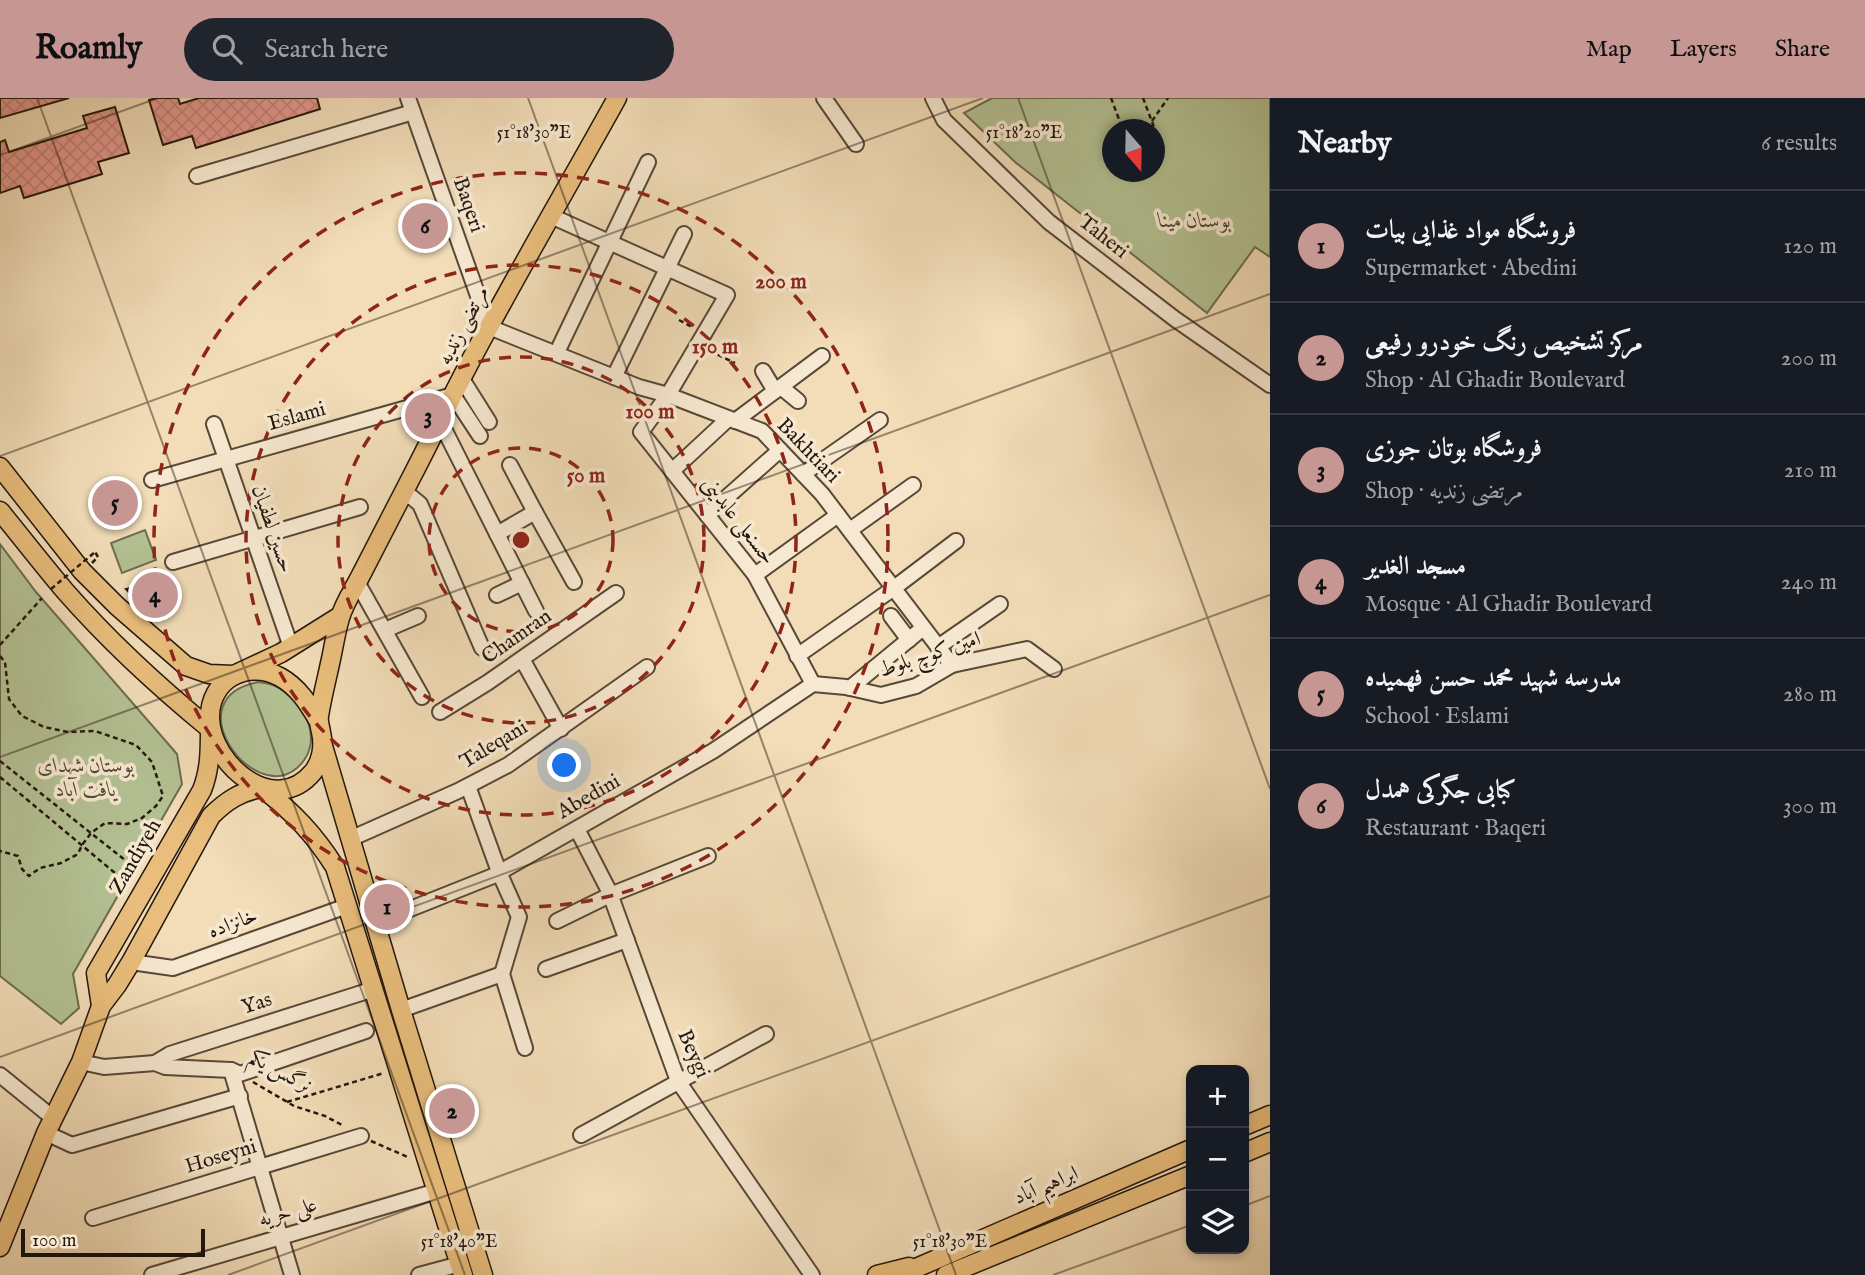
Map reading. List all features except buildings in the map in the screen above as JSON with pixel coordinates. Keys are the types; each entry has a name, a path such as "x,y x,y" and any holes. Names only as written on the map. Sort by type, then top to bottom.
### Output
{"main road":[{"name":"مرتضی زندیه","path":"318,720 340,616 489,327 617,98"},
{"path":"0,467 82,571 117,606 186,666 209,674 234,675 267,671 298,691 318,720 374,923 483,1275"},
{"path":"0,512 65,591 105,633 210,729 219,748 237,772 262,788 301,821 335,867 461,1270"},
{"path":"210,729 212,698 221,685 234,675 291,647 340,616"},
{"path":"138,664 158,641"},
{"name":"Zandiyeh","path":"101,1006 96,973 202,790 207,778 210,729"},
{"path":"262,788 289,789 304,781 318,765 323,744"},
{"name":"Zandiyeh","path":"1,1240 81,1062 101,1006 131,962 211,816 235,796 262,788"},
{"path":"1249,1124 1270,1115"},
{"path":"1249,1151 1270,1142"},
{"name":"ابراهیم آباد","path":"900,1275 1186,1151"},
{"name":"ابراهیم آباد","path":"946,1275 1186,1177"},
{"name":"ابراهیم آباد","path":"877,1275 919,1265"}],"street":[{"path":"824,98 856,144"},
{"name":"Taheri","path":"933,98 944,120 1049,222 1175,319 1270,385"},
{"path":"197,176 411,105"},
{"name":"Baqeri","path":"411,105 489,327"},
{"path":"560,346 648,162"},
{"path":"551,216 727,295 668,395"},
{"path":"614,377 684,234"},
{"name":"Bakhtiari","path":"489,327 639,387 668,395 762,431 822,494 952,665"},
{"path":"672,471 731,420 822,356"},
{"path":"763,371 778,389 798,401"},
{"path":"458,387 489,422"},
{"path":"458,387 480,436"},
{"name":"Eslami","path":"152,480 458,387"},
{"name":"حسنعلی عابدینی","path":"668,395 640,432 755,575 813,684"},
{"path":"803,474 880,419"},
{"path":"440,421 536,611"},
{"name":"حسین لطفیان","path":"214,424 291,647"},
{"path":"707,515 780,450"},
{"path":"510,465 574,582"},
{"path":"850,530 913,485"},
{"path":"404,491 421,504 482,648"},
{"path":"173,562 360,507"},
{"path":"497,534 535,512"},
{"path":"755,575 838,515"},
{"path":"797,656 956,541"},
{"path":"357,582 422,698"},
{"path":"497,595 522,583"},
{"name":"Chamran","path":"440,712 616,593"},
{"path":"938,647 1000,604"},
{"path":"384,630 418,615"},
{"path":"891,616 909,640"},
{"path":"850,688 923,628"},
{"name":"امین کوچ بلوط","path":"813,684 881,695 916,686 952,665 1027,649 1054,669"},
{"path":"522,659 561,729"},
{"name":"Taleqani","path":"350,839 508,765 647,667"},
{"name":"Abedini","path":"374,923 499,872 713,751 813,684"},
{"path":"468,786 499,872 519,917 502,974 525,1048"},
{"name":"Beygi","path":"577,829 610,895 678,1081 812,1275"},
{"path":"557,921 610,895 708,856"},
{"name":"خانزاده","path":"131,962 173,968 347,906"},
{"path":"546,968 627,940"},
{"path":"401,1010 502,974"},
{"name":"Yas","path":"155,1063 170,1054 373,989"},
{"path":"292,1275 240,1096 236,1072 366,1031"},
{"path":"581,1135 766,1034"},
{"name":"نرگس یکم","path":"81,1062 104,1068 155,1063 165,1067 236,1072"},
{"path":"0,1074 50,1126 72,1144 240,1096"},
{"name":"Hoseyni","path":"93,1218 361,1136"},
{"name":"علی حریه","path":"152,1275 437,1191"},
{"path":"965,1275 983,1259"},
{"path":"419,1275 461,1270"}],"path":[{"path":"1111,98 1119,119"},
{"path":"1143,98 1151,119"},
{"path":"1153,119 1168,98"},
{"path":"698,345 735,363"},
{"path":"51,589 96,552 98,557"},
{"path":"0,645 41,598"},
{"path":"0,656 5,662 9,699 22,716 44,727 68,732 95,731 136,745 152,762 163,796 142,818 127,824 105,823 91,833 78,854 61,863 40,868 29,876 22,869 18,856 0,851"},
{"path":"0,761 135,868"},
{"path":"0,777 127,883"},
{"name":"نرگس یکم","path":"236,1072 293,1106 325,1116 408,1157"},
{"path":"286,1102 382,1074"}],"green space":[{"name":"بوستان مینا","path":"992,98 1270,98 1270,257 1255,247 1207,313 1015,162 964,113"},
{"path":"145,530 156,560 122,573 111,543"},
{"name":"بوستان شهدای یافت آباد","path":"0,544 36,592 177,754 182,784 73,974 79,1008 61,1024 0,976"},
{"path":"258,682 273,685 294,700 308,722 311,734 306,758 297,768 279,776 261,773 243,762 230,745 222,726 222,708 234,692"}],"place":[{"name":"کبابی جگرکی همدل","path":"425,226"},
{"name":"فروشگاه بوتان جوزی","path":"428,416"},
{"name":"مدرسه شهید محمد حسن فهمیده","path":"115,503"},
{"name":"مسجد الغدیر","path":"155,595"},
{"name":"فروشگاه مواد غذایی بیات","path":"387,907"},
{"name":"مرکز تشخیص رنگ خودرو رفیعی","path":"452,1111"}]}
